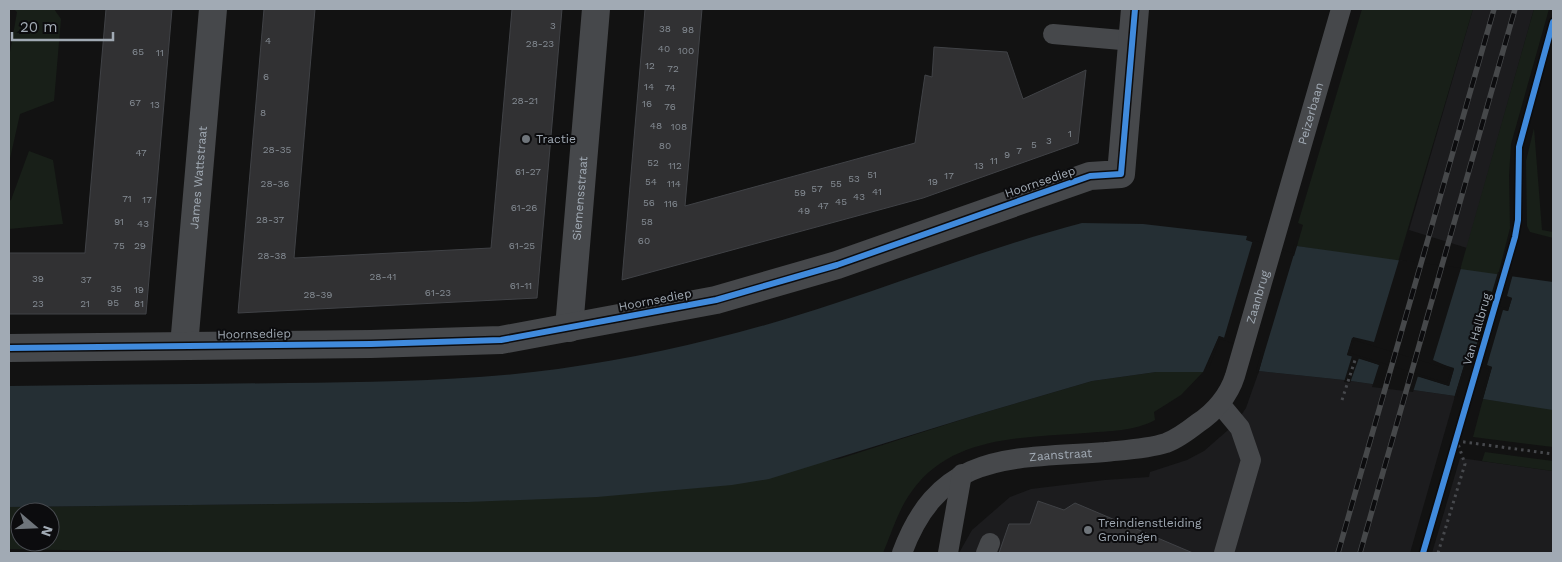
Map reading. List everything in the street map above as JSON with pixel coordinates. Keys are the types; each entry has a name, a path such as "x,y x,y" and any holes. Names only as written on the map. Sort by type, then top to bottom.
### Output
{"street":[{"name":"James Wattstraat","path":"184,346 213,9"},
{"name":"Siemensstraat","path":"570,328 596,9"},
{"name":"Hoornsediep","path":"9,348 500,340 716,300 837,265 1090,176 1121,174 1135,9"}],"lane":[{"name":"Peizerbaan","path":"1281,218 1342,9"},
{"path":"1053,34 1133,41"},
{"name":"Zaanbrug","path":"1235,376 1281,218"},
{"name":"Zaanstraat","path":"902,553 917,517 928,502 942,488 962,474 992,462 1011,459 1120,451 1166,443 1205,418 1220,404 1235,376"},
{"path":"1220,404 1240,428 1251,460 1224,553"},
{"path":"948,553 962,474"}],"path":[{"path":"1342,400 1356,357"},
{"path":"1438,553 1465,464 1457,441 1459,433"},
{"path":"1457,441 1553,454"}],"shaded area":[{"path":"14,9 54,9 61,19 54,101 20,114 9,163 9,58 17,12"},
{"path":"1362,9 1473,9 1398,262 1297,246 1303,225 1298,223"},
{"path":"1473,9 1534,9 1467,248 1409,230"},
{"path":"1534,9 1549,9 1511,144 1509,175 1510,228 1498,275 1460,270"},
{"path":"1534,128 1542,230 1553,232 1553,238 1530,232 1527,226 1526,161"},
{"path":"29,151 53,160 63,224 9,229 9,201"},
{"path":"1082,223 1143,224 1247,236 1246,240 1294,256 1297,246 1553,282 1553,410 1483,399 1492,367 1466,359 1455,396 1344,380 1259,371 1264,352 1219,336 1203,372 1156,372 1092,381 769,479 732,485 597,497 468,502 60,506 60,502 10,502 9,507 9,386 390,381 492,376 558,369 629,357 734,334 836,303 989,251","holes":["1485,290 1512,298 1508,311 1481,303","1352,338 1454,368 1449,386 1347,355"]},
{"path":"1259,371 1344,380 1455,396 1410,553 959,553 972,530 1010,497 1031,489 1149,477 1150,472 1187,460 1204,451 1235,424 1246,408"},
{"path":"1156,372 1203,372 1181,395 1154,412 1155,420 1147,424 1122,430 1038,436 991,443 968,449 947,459 928,473 907,498 883,553 221,553 60,550 60,506 468,502 839,459 976,415 1092,381"},
{"path":"1483,399 1553,409 1553,447 1473,437"},
{"path":"1485,452 1553,461 1553,471 1482,461"},
{"path":"1460,458 1553,471 1553,553 1432,553"},
{"path":"10,507 10,549 9,549"}],"pier":[{"path":"1253,240 1292,253 1294,245 1297,244 1258,374 1256,371 1261,353 1220,339 1209,368 1206,367 1219,336 1224,338"},
{"path":"1399,260 1461,268 1433,360 1454,369 1449,386 1418,376 1413,392 1372,387 1379,365 1359,358 1350,383 1344,382 1352,356 1347,355 1353,337 1374,342","holes":["1354,340 1451,370 1447,383 1350,353"]},
{"path":"1498,272 1513,274 1507,296 1512,298 1508,311 1503,310 1487,365 1492,367 1482,402 1480,399 1489,369 1467,362 1457,397 1454,398 1466,359 1472,361 1488,305 1481,303 1485,290 1492,292","holes":["1487,293 1509,299 1506,308 1484,301"]}],"building":[{"path":"106,9 172,9 146,314 9,314 9,253 85,253"},
{"name":"Tractie","path":"264,9 315,9 294,258 491,248 512,9 562,9 537,298 238,313"},
{"path":"645,9 702,9 685,206 915,143 925,75 932,77 934,47 1007,52 1023,99 1086,70 1078,143 923,198 622,280"},
{"name":"Treindienstleiding Groningen","path":"1038,501 1064,510 1075,503 1193,553 999,553 1009,524 1030,524"}],"railway":[{"path":"1338,553 1494,9"},
{"path":"1360,553 1515,9"}],"cycle path":[{"path":"9,348 371,344 501,340 716,300 837,265 1090,176 1121,174 1135,9"},
{"name":"Van Hallbrug","path":"1423,553 1515,237 1518,220 1519,147 1553,22"}],"place":[{"name":"Tractie","path":"526,139"},
{"name":"Treindienstleiding Groningen","path":"1088,530"}]}
